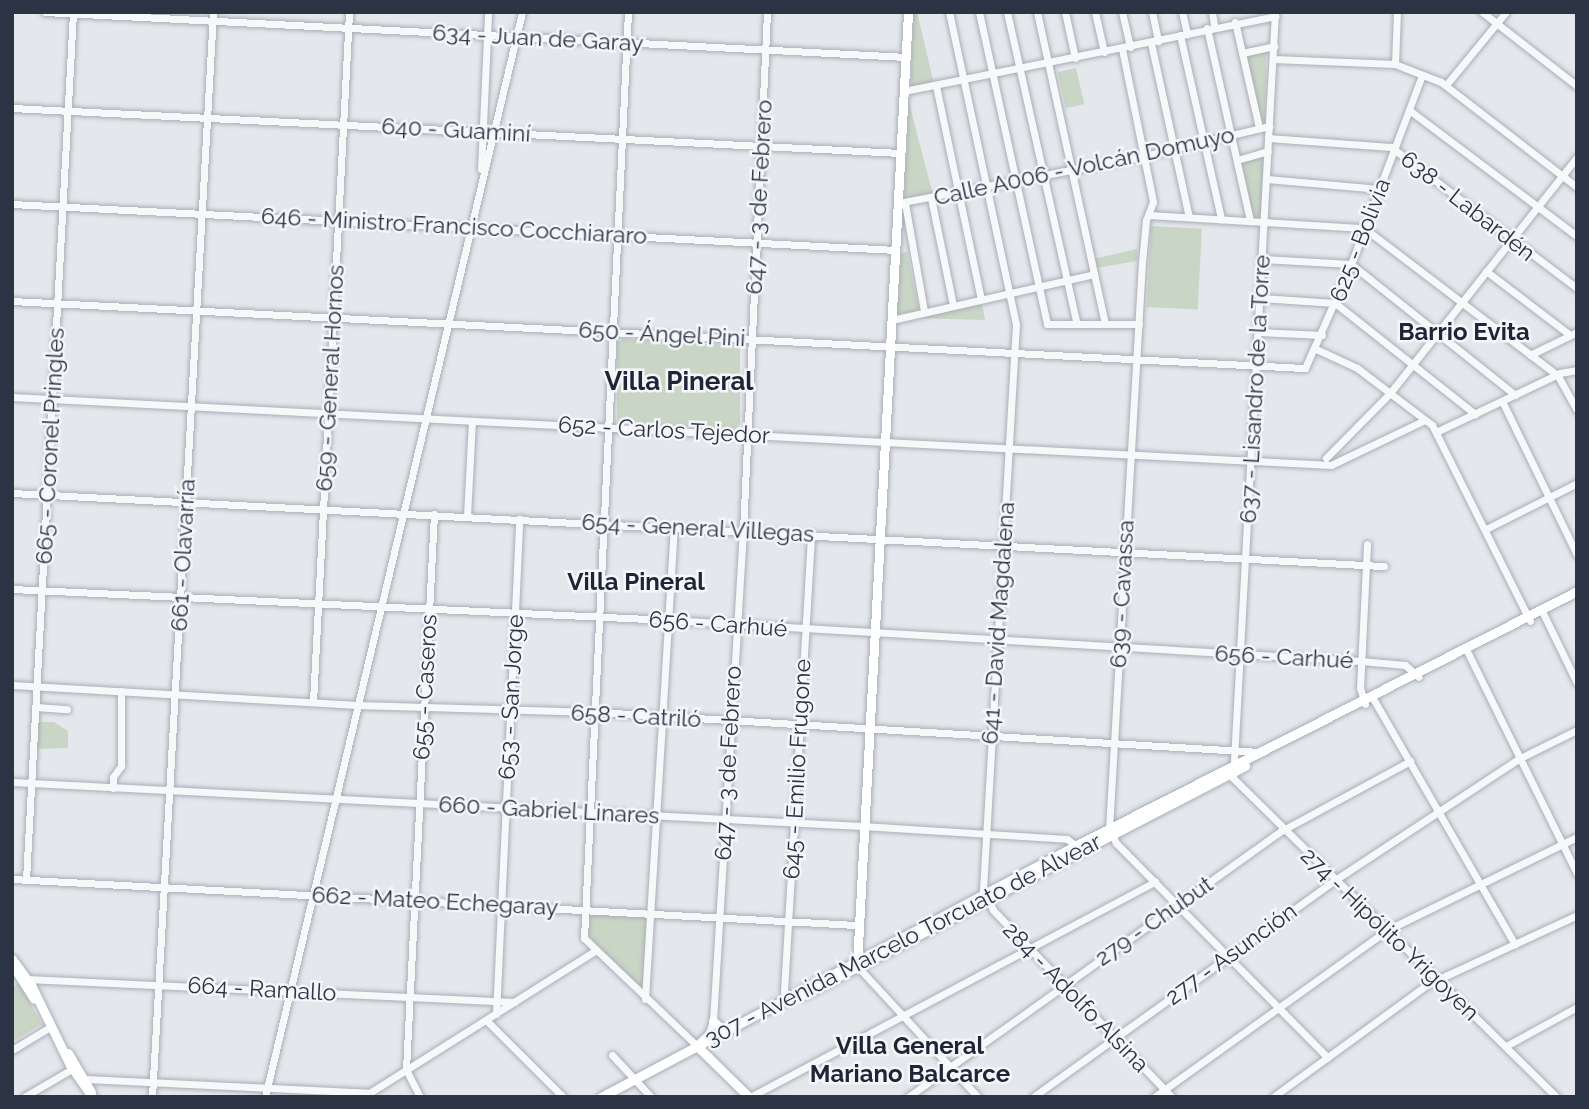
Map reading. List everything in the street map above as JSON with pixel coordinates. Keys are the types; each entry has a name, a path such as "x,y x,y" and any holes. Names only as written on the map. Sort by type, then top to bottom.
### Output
{"main road":[{"path":"857,964 867,730 895,250 902,203 901,153 908,12"},
{"name":"307 - Avenida Marcelo Torcuato de Alvear","path":"1542,612 1577,591"},
{"name":"307 - Avenida Marcelo Torcuato de Alvear","path":"1232,769 1260,752 1529,618 1577,597"},
{"name":"307 - Avenida Marcelo Torcuato de Alvear","path":"696,1045 1368,699"},
{"path":"12,962 27,979 35,1000"},
{"path":"12,962 64,1050 86,1079 93,1096"},
{"name":"307 - Avenida Marcelo Torcuato de Alvear","path":"696,1045 787,1000"},
{"path":"713,1021 723,1030"},
{"path":"601,1097 696,1045 745,1095"},
{"path":"64,1050 72,1069 93,1096"}],"street":[{"name":"634 - Juan de Garay","path":"45,12 906,57"},
{"name":"661 - Olavarría","path":"152,1097 213,12"},
{"name":"659 - General Hornos","path":"313,702 349,12"},
{"path":"480,187 488,12"},
{"path":"265,1097 522,12"},
{"path":"579,961 584,938 596,712 628,12"},
{"name":"647 - 3 de Febrero","path":"713,1021 743,531 767,12"},
{"name":"641 - David Magdalena","path":"949,12 1016,324 984,834 985,897"},
{"path":"979,12 1047,324 1139,324"},
{"path":"1007,12 1077,324"},
{"path":"1037,12 1105,324"},
{"path":"1065,12 1075,58"},
{"path":"1095,12 1104,52"},
{"name":"639 - Cavassa","path":"1110,832 1118,647 1136,359 1149,215 1153,202 1122,12"},
{"path":"1152,12 1154,42 1189,217"},
{"path":"1182,12 1204,141 1221,219"},
{"path":"1212,12 1210,27 1250,221"},
{"path":"1239,12 1242,53 1259,128"},
{"path":"1395,64 1397,12"},
{"path":"1482,12 1577,86"},
{"path":"1446,85 1506,12"},
{"name":"665 - Coronel Pringles","path":"26,880 73,13"},
{"path":"904,92 1126,48 1275,14"},
{"name":"637 - Lisandro de la Torre","path":"1232,769 1252,462 1275,14"},
{"path":"1242,53 1274,46"},
{"path":"1273,59 1395,64 1446,85 1577,187"},
{"name":"625 - Bolivia","path":"1309,364 1351,264 1422,75"},
{"path":"936,86 981,299"},
{"name":"640 - Guaminí","path":"12,108 901,153"},
{"path":"1409,110 1536,208 1577,236"},
{"name":"Calle A006 - Volcán Domuyo","path":"902,203 1144,156 1269,126"},
{"name":"638 - Labardén","path":"1268,138 1388,146 1577,288"},
{"path":"1237,160 1268,151"},
{"path":"1326,458 1390,393 1460,301 1577,157"},
{"path":"1266,179 1380,188"},
{"path":"930,198 953,305"},
{"path":"902,203 924,312"},
{"name":"646 - Ministro Francisco Cocchiararo","path":"12,204 895,250"},
{"path":"1149,215 1364,228 1556,375 1577,410"},
{"path":"1263,259 1351,264 1515,395"},
{"path":"1486,271 1573,333 1530,355"},
{"path":"892,320 1094,274"},
{"path":"1261,298 1335,303 1475,414"},
{"name":"650 - Ángel Pini","path":"12,300 1256,366 1301,368 1309,364"},
{"path":"1258,332 1322,335"},
{"path":"1316,349 1349,363 1436,432 1529,618"},
{"path":"1436,432 1556,375 1577,370"},
{"name":"652 - Carlos Tejedor","path":"12,397 609,426 1317,465 1338,464 1423,421"},
{"path":"1502,401 1577,555"},
{"path":"467,516 472,421"},
{"path":"1486,529 1577,483"},
{"name":"654 - General Villegas","path":"12,493 1384,566"},
{"name":"655 - Caseros","path":"406,1070 434,514"},
{"name":"653 - San Jorge","path":"497,1002 519,519"},
{"path":"645,999 674,527"},
{"name":"645 - Emilio Frugone","path":"787,1000 788,921 811,534"},
{"path":"1367,544 1361,661 1368,699 1410,761 1515,944"},
{"name":"656 - Carhué","path":"12,589 380,610 668,620 1361,661 1405,664 1417,675"},
{"path":"1542,612 1577,683"},
{"path":"1466,650 1577,874"},
{"name":"658 - Catriló","path":"12,685 357,705 596,712 1260,752"},
{"path":"113,788 121,762 121,691"},
{"path":"36,707 67,709"},
{"name":"277 - Asunción","path":"1033,1097 1335,880 1520,758 1577,730"},
{"name":"279 - Chubut","path":"908,1097 1283,830 1410,761"},
{"name":"274 - Hipólito Yrigoyen","path":"1232,769 1283,830 1557,1097"},
{"name":"660 - Gabriel Linares","path":"12,782 862,826 1067,839 1079,848"},
{"path":"1110,832 1176,905 1327,1057"},
{"path":"1154,1097 1387,930 1480,881 1577,837"},
{"name":"662 - Mateo Echegaray","path":"12,879 857,925"},
{"path":"745,1095 1031,950 1155,883"},
{"name":"284 - Adolfo Alsina","path":"985,897 1031,950 1172,1097"},
{"path":"1273,1097 1438,980 1577,915"},
{"path":"584,938 593,952 696,1045 709,1033 713,1021"},
{"path":"86,1079 153,1079 366,1095 593,952"},
{"path":"857,964 978,1097"},
{"name":"664 - Ramallo","path":"27,979 159,983 513,1002"},
{"path":"496,1014 497,1002"},
{"path":"1506,1046 1577,1007"},
{"path":"486,1020 563,1097"},
{"path":"12,1050 50,1027"},
{"path":"612,1055 651,1097"},
{"path":"24,1097 72,1069"},
{"path":"406,1070 420,1097"}],"green space":[{"path":"917,12 934,84 911,88 913,13"},
{"path":"1266,50 1265,119 1262,121 1244,55"},
{"path":"1076,68 1084,104 1066,108 1057,72"},
{"path":"909,103 933,195 904,199"},
{"path":"1265,154 1261,219 1251,218 1240,161"},
{"path":"1151,226 1202,229 1198,310 1147,307"},
{"path":"1137,249 1137,261 1096,268 1093,259"},
{"path":"907,252 919,311 897,314 901,253"},
{"path":"982,303 985,320 907,318"},
{"path":"623,339 740,346 740,425 736,429 617,423 617,343"},
{"path":"37,722 54,722 68,731 68,748 35,749"},
{"path":"591,913 646,917 643,985 638,986 595,944 588,933"},
{"path":"19,983 42,1024 12,1042 12,987"}],"district":[{"name":"Barrio Evita","path":"1464,332"},
{"name":"Villa Pineral","path":"679,382"},
{"name":"Villa Pineral","path":"636,582"},
{"name":"Villa General Mariano Balcarce","path":"910,1060"}]}
